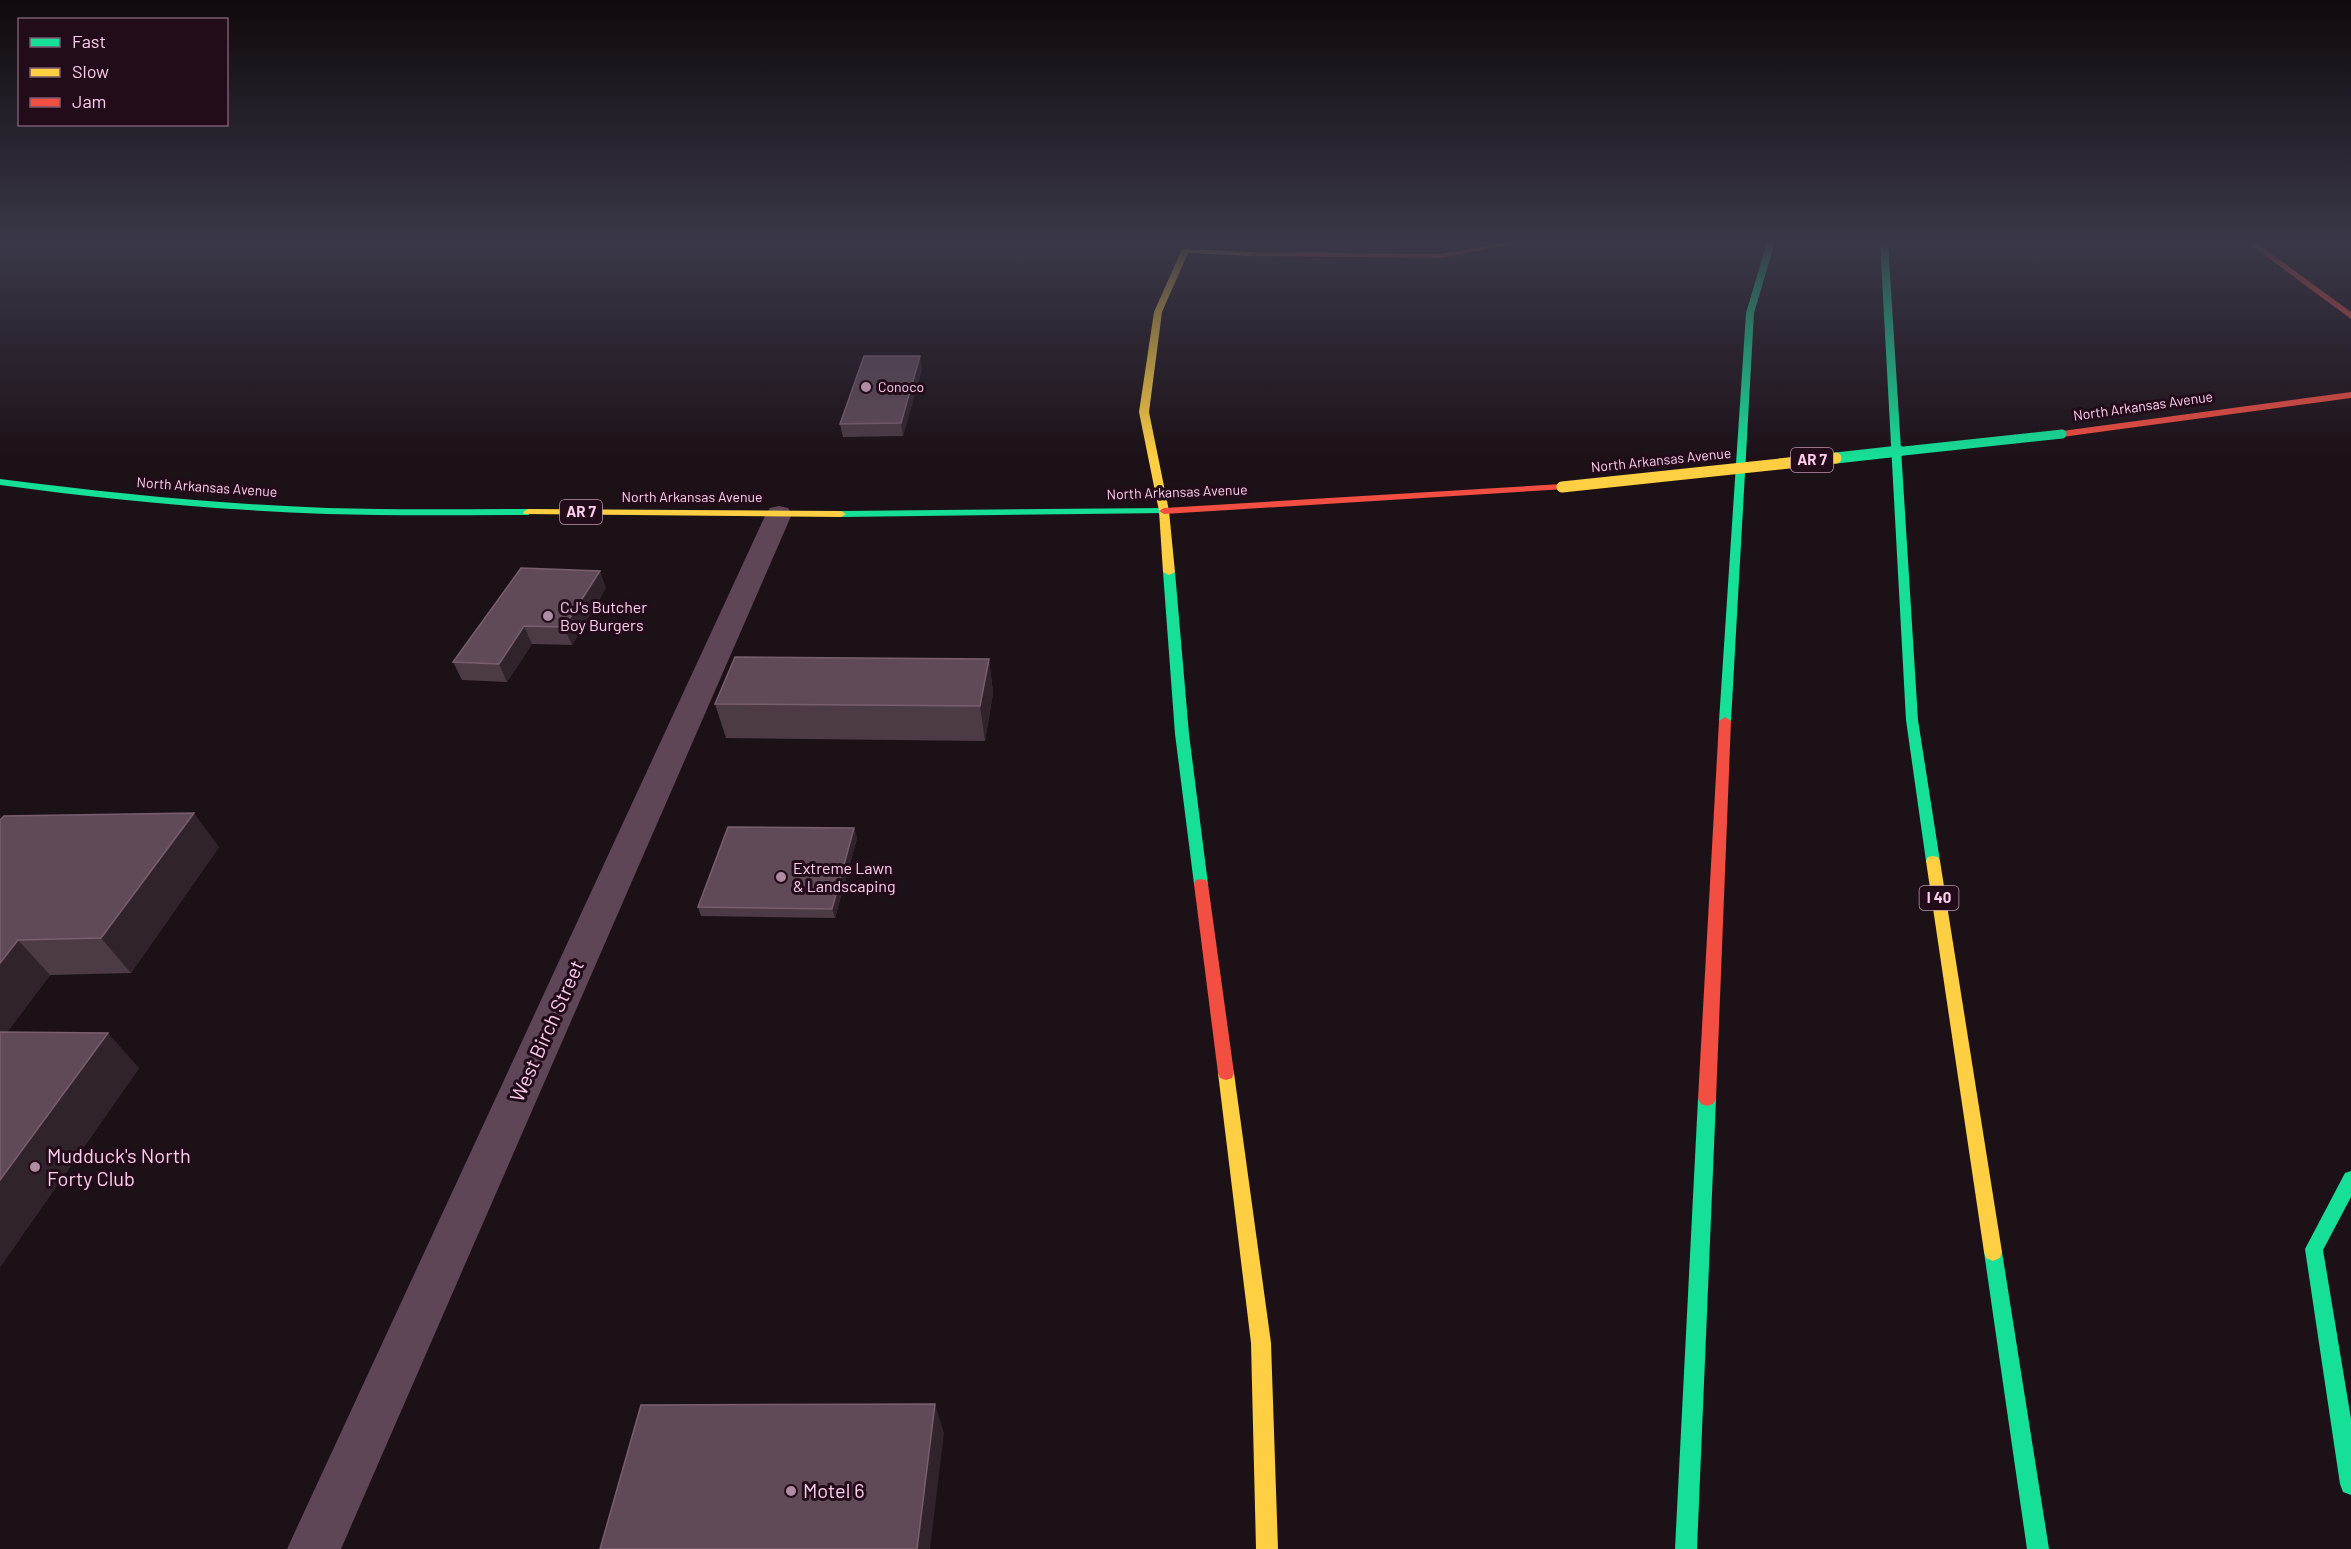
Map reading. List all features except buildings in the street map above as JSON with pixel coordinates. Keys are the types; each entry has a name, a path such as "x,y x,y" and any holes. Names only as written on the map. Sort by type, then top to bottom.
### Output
{"main road":[{"path":"1158,314 1144,412 1164,511 1182,734 1261,1343 1267,1549"},
{"path":"1686,1549 1728,652 1750,314"},
{"name":"I 40","path":"1888,314 1912,720 2038,1549"},
{"name":"North Arkansas Avenue","path":"0,482 79,493 204,504 327,511 779,514 1164,511 1562,487 2062,434 2351,395"},
{"path":"2351,1179 2314,1249 2351,1484"}],"street":[{"name":"West Birch Street","path":"314,1549 779,514"}],"traffic: fast":[{"path":"1725,721 1750,314"},
{"path":"1888,314 1912,720 1933,861"},
{"path":"1836,458 2062,434"},
{"path":"0,482 163,501 245,507 377,512 528,512"},
{"path":"841,514 1164,511"},
{"path":"1169,572 1182,734 1201,884"},
{"path":"1686,1549 1707,1099"},
{"path":"2351,1179 2314,1249 2351,1484"},
{"path":"1993,1252 2038,1549"}],"traffic: slow":[{"path":"1158,314 1144,412 1164,511 1169,572"},
{"path":"1562,487 1836,458"},
{"path":"528,512 841,514"},
{"path":"1933,861 1993,1252"},
{"path":"1226,1073 1261,1343 1267,1549"}],"traffic: jam":[{"path":"2062,434 2351,395"},
{"path":"1164,511 1562,487"},
{"path":"1707,1099 1725,721"},
{"path":"1201,884 1226,1073"}],"place":[{"name":"Conoco","path":"866,387"},
{"name":"CJ's Butcher Boy Burgers","path":"548,616"},
{"name":"Extreme Lawn & Landscaping","path":"781,877"},
{"name":"Mudduck's North Forty Club","path":"35,1167"},
{"name":"Motel 6","path":"791,1491"}]}
